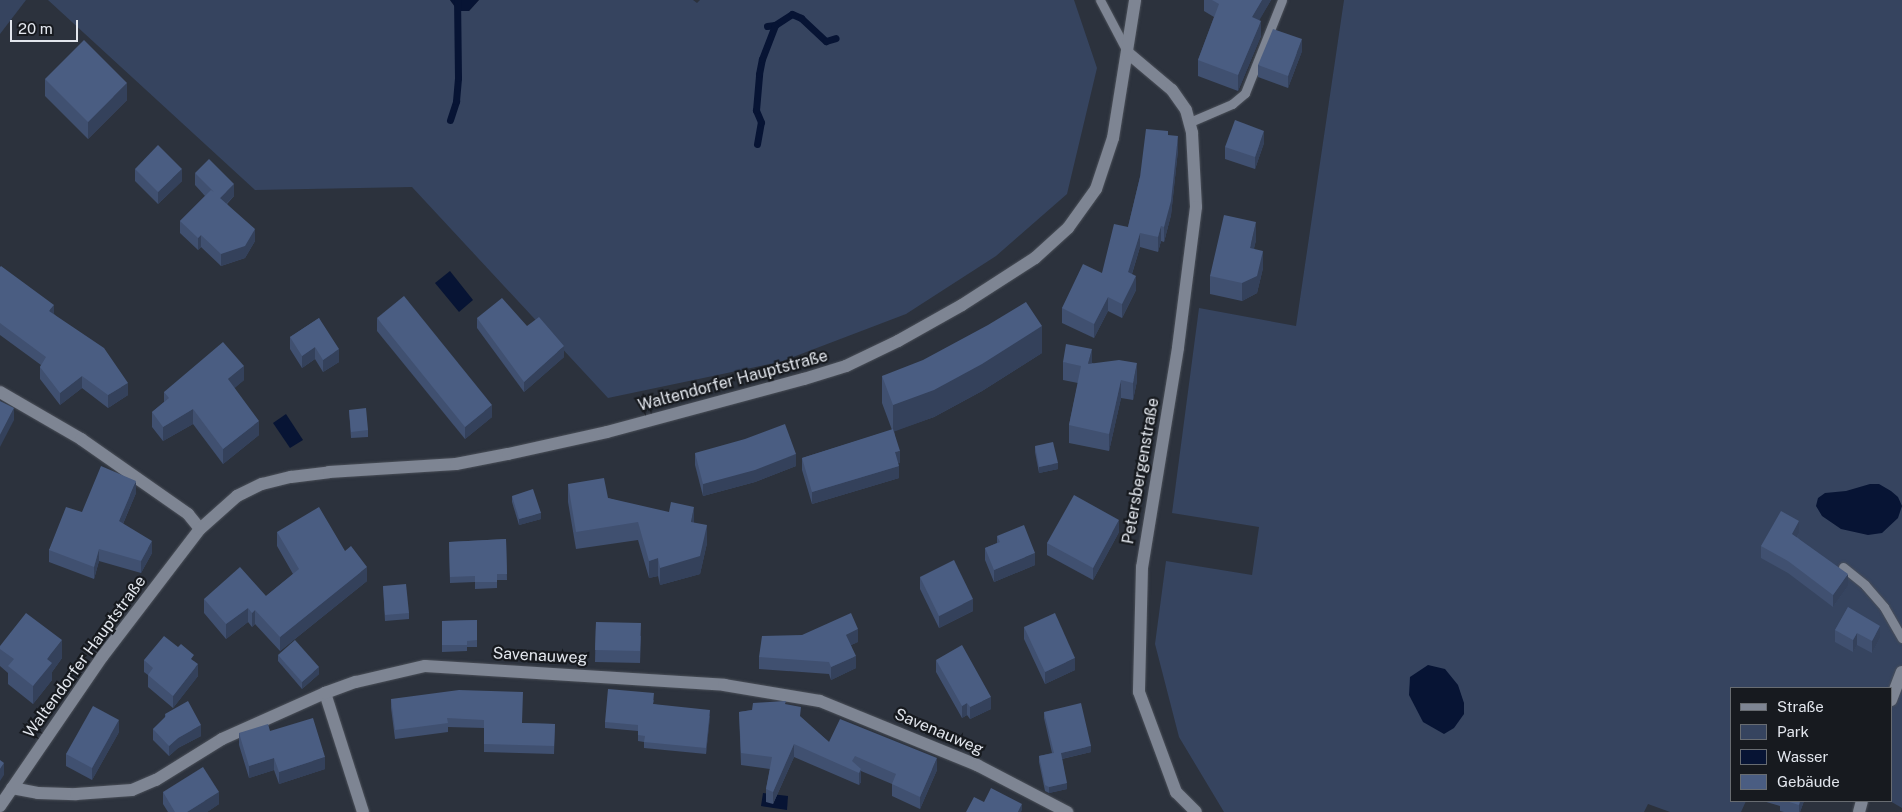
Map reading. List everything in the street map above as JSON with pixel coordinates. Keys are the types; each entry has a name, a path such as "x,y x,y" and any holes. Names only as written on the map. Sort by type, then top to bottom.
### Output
{"street":[{"name":"Waltendorfer Hauptstraße","path":"0,806 97,665 200,529 237,496 262,484 329,472 456,464 585,437 721,403 821,374 846,366 898,341 962,305 1035,258 1073,222 1096,189 1113,138 1135,0"},
{"name":"Petersbergenstraße","path":"1128,53 1172,90 1186,110 1190,122 1196,207 1178,348 1142,567 1139,692 1176,792 1196,812"},
{"path":"0,392 81,439 188,514 200,529"},
{"name":"Savenauweg","path":"12,788 45,793 76,794 132,790 156,780 222,739 325,692 356,682 425,666 734,687 820,701 976,765 1067,812"},
{"path":"1892,697 1902,672"},
{"path":"325,692 363,812"}],"lane":[{"path":"1100,0 1128,53"},
{"path":"1190,122 1232,104 1245,93 1282,0"},
{"path":"1843,567 1865,585 1884,607 1902,638"}],"green space":[{"path":"0,0 26,0 0,34"},
{"path":"48,0 450,0 458,11 469,11 479,0 693,0 697,3 700,0 1074,0 1097,68 1067,194 996,256 906,314 780,362 608,398 412,187 255,190"},
{"path":"1344,0 1902,0 1902,808 1892,802 1892,687 1730,687 1730,802 1746,802 1741,812 1670,812 1648,804 1644,812 1224,812 1179,737 1155,644 1166,561 1252,575 1259,527 1172,513 1199,308 1296,326"}],"water":[{"path":"450,0 479,0 469,11 458,11"},
{"path":"450,271 473,300 459,312 435,283"},
{"path":"286,414 303,440 290,448 273,423"},
{"path":"1870,484 1879,484 1891,491 1898,497 1902,506 1898,518 1882,533 1868,535 1841,529 1822,516 1816,506 1818,498 1825,493 1846,491"},
{"path":"1428,665 1445,669 1458,685 1464,703 1464,714 1454,728 1444,734 1423,722 1409,695 1410,677"},
{"path":"763,793 788,796 787,810 761,806"}],"building":[{"path":"1212,0 1262,0 1252,17 1261,21 1238,75 1198,60 1219,4"},
{"path":"1273,29 1302,39 1288,76 1258,65"},
{"path":"84,40 127,83 88,122 45,79"},
{"path":"1235,120 1264,131 1255,157 1225,147"},
{"path":"1146,129 1168,131 1168,135 1178,136 1171,201 1164,227 1161,226 1158,237 1140,233 1128,272 1136,276 1122,304 1108,297 1094,324 1062,308 1083,264 1102,273 1114,224 1128,227 1140,177"},
{"path":"158,145 182,169 158,192 135,169"},
{"path":"209,159 234,184 220,198 255,229 245,246 221,254 201,235 198,238 180,221 211,190 214,192 195,173"},
{"path":"1224,215 1256,222 1250,248 1263,251 1257,276 1242,283 1210,276"},
{"path":"1,266 54,305 49,311 104,348 128,383 108,395 82,376 60,393 40,367 46,357 0,323"},
{"path":"404,296 492,405 465,427 377,318"},
{"path":"502,298 527,326 539,317 564,346 524,382 477,318"},
{"path":"1026,302 1042,326 982,364 934,390 893,405 882,376 923,360"},
{"path":"319,318 339,349 323,360 315,347 302,356 290,337"},
{"path":"223,342 244,366 228,379 259,421 223,449 193,409 163,427 152,412 169,398 164,392"},
{"path":"1066,344 1092,349 1088,364 1119,360 1137,363 1133,383 1121,380 1109,434 1069,425 1081,366 1063,362"},
{"path":"0,401 14,408 0,435"},
{"path":"366,408 368,430 351,432 349,410"},
{"path":"785,424 796,454 755,470 703,484 695,453 745,439"},
{"path":"893,429 900,451 895,452 899,466 812,492 802,458"},
{"path":"1053,442 1058,463 1039,467 1035,446"},
{"path":"101,466 136,481 119,521 152,541 141,561 99,549 94,567 49,550 66,507 82,512"},
{"path":"604,478 608,498 669,512 671,502 694,507 691,522 707,525 700,556 660,568 658,558 649,561 638,522 576,532 568,484"},
{"path":"533,489 541,513 519,519 512,496"},
{"path":"1074,495 1119,520 1093,568 1047,543"},
{"path":"319,507 345,551 351,546 367,567 280,637 255,610 252,613 248,608 226,624 204,599 240,567 266,596 299,569 277,532"},
{"path":"1781,511 1799,521 1792,534 1848,574 1833,595 1788,561 1761,546"},
{"path":"1024,525 1035,553 994,570 985,548 1000,542 997,536"},
{"path":"506,539 507,574 497,574 497,582 475,582 475,576 450,577 449,542"},
{"path":"954,560 973,599 939,616 920,577"},
{"path":"406,584 409,613 385,615 383,586"},
{"path":"1848,607 1880,626 1872,641 1857,633 1853,640 1835,630"},
{"path":"26,613 62,640 47,659 52,663 33,686 8,666 14,659 0,649 0,646"},
{"path":"851,613 858,629 846,635 856,656 831,667 829,662 759,657 762,636 802,635"},
{"path":"1055,613 1075,658 1045,672 1024,627"},
{"path":"477,620 477,640 467,641 467,645 442,645 442,621"},
{"path":"596,622 641,623 640,651 595,650"},
{"path":"164,636 178,647 181,644 194,655 191,659 198,664 173,696 148,675 153,668 144,660"},
{"path":"295,640 319,667 302,682 278,655"},
{"path":"962,645 991,697 970,707 967,703 962,706 936,660"},
{"path":"608,689 654,693 653,704 710,710 706,748 644,742 645,736 638,735 638,725 605,722"},
{"path":"459,690 523,692 522,723 555,724 554,746 484,744 484,720 447,718 448,723 395,730 391,699"},
{"path":"188,701 201,725 178,738 169,746 153,729 166,716 165,714"},
{"path":"786,701 785,704 801,707 800,716 829,742 840,719 937,758 920,797 892,784 896,774 855,756 852,761 861,769 859,773 794,744 773,792 766,789 772,757 741,753 739,712 752,710 753,703"},
{"path":"1081,703 1091,746 1061,753 1067,783 1049,787 1045,785 1039,756 1054,753 1044,712"},
{"path":"93,706 119,720 92,768 66,754"},
{"path":"313,718 325,757 279,772 274,758 249,766 239,733 268,724 270,731"},
{"path":"0,760 4,763 0,769"},
{"path":"203,767 219,792 187,812 175,812 163,792"},
{"path":"991,788 1022,804 1018,812 966,812 974,797 984,802"},
{"path":"1789,802 1800,802 1799,805"}],"waterway":[{"path":"450,120 456,101 458,78 457,0"},
{"path":"767,26 775,25 792,14 801,18 826,41 836,38"},
{"path":"757,144 761,122 756,110 759,74 762,59 775,25"}]}
